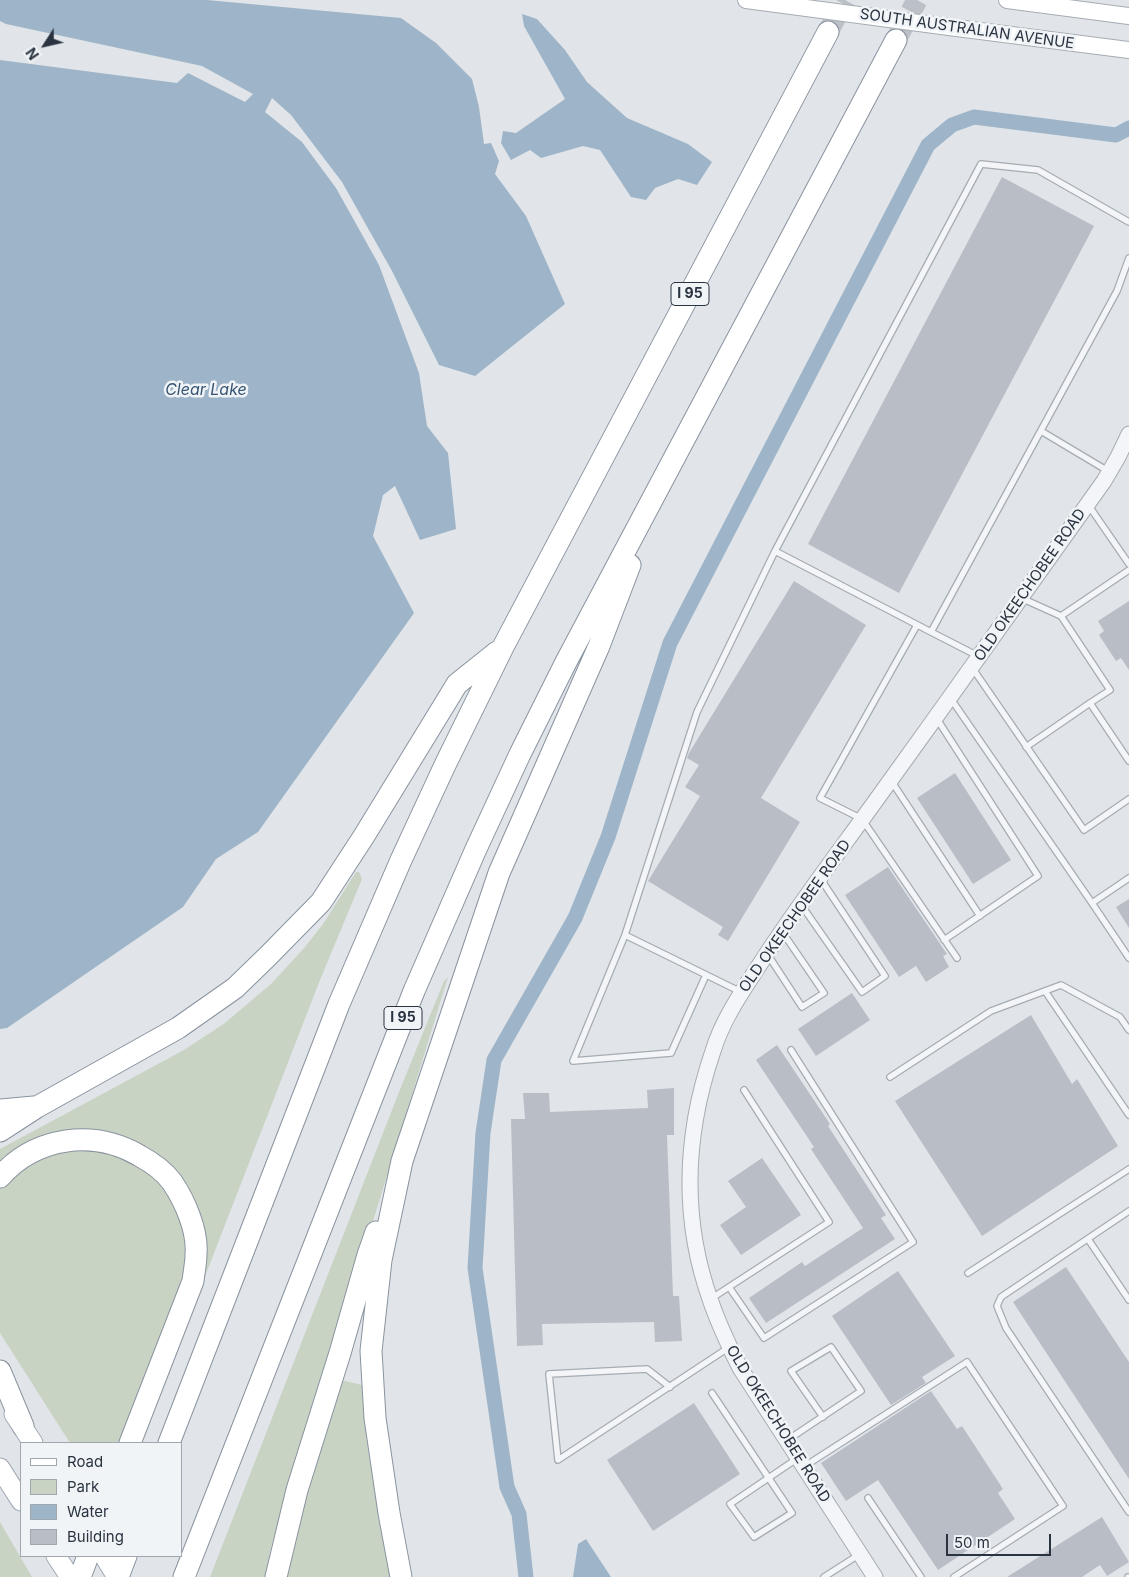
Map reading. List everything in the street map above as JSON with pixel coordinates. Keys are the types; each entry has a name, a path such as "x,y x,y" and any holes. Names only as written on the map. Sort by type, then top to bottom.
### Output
{"highway":[{"name":"I 95","path":"169,1442 302,1097 349,981 426,804 503,647 828,32"},
{"name":"I 95","path":"184,1577 384,1063 434,944 524,746 663,477 896,40"},
{"path":"276,1577 297,1490 340,1353 368,1255 402,1161 499,873 599,646 663,477"},
{"path":"0,1131 37,1107 178,1028 235,988 277,948 321,902 369,828 457,684 503,647"},
{"path":"0,1110 37,1107"},
{"path":"0,1177 25,1155 55,1143 80,1138 102,1141 130,1150 151,1162 171,1181 184,1203 192,1225 197,1252 193,1281 130,1442"},
{"path":"401,1577 389,1513 375,1418 371,1351 381,1260 402,1161"},
{"path":"0,1371 28,1435"},
{"path":"80,1577 88,1557"},
{"path":"117,1577 126,1557"}],"main road":[{"name":"SOUTH AUSTRALIAN AVENUE","path":"746,0 1129,50"},
{"path":"1007,0 1129,16"},
{"path":"0,1392 28,1435"},
{"path":"0,1468 20,1499"},
{"path":"105,1557 117,1577"}],"street":[{"name":"OLD OKEECHOBEE ROAD","path":"875,1577 740,1368 710,1300 700,1264 692,1223 689,1181 696,1112 713,1049 741,992 800,904 936,718 1087,504 1109,472 1128,438"}],"lane":[{"path":"706,975 671,1053 573,1061 625,935 696,712 775,552 981,164 1038,170 1129,222"},
{"path":"931,632 1118,291 1129,258"},
{"path":"1041,431 1109,472"},
{"path":"1087,504 1129,564"},
{"path":"775,552 931,632 975,662 1026,747 1084,830 1129,799"},
{"path":"1061,616 1129,570"},
{"path":"1021,598 1061,616 1110,690 1026,747"},
{"path":"917,625 820,798 862,819 957,958"},
{"path":"950,698 1129,958"},
{"path":"1090,703 1129,760"},
{"path":"936,718 1038,876 944,940"},
{"path":"890,780 980,916"},
{"path":"800,904 862,992 885,976 820,878"},
{"path":"1092,903 1129,878"},
{"path":"767,953 802,1007 824,993 782,930"},
{"path":"625,935 741,992"},
{"path":"890,1077 991,1011 1061,985 1120,1017 1129,1030"},
{"path":"1045,991 1129,1115"},
{"path":"729,1287 764,1338 912,1242 791,1050"},
{"path":"710,1300 829,1222 744,1090"},
{"path":"968,1273 1129,1169"},
{"path":"1129,1212 1001,1297 997,1306 1006,1328 1129,1512"},
{"path":"1088,1239 1129,1300"},
{"path":"670,1387 647,1369 549,1374 558,1460 670,1387 730,1347"},
{"path":"787,1441 823,1417 861,1391 831,1347 791,1371 823,1417"},
{"path":"712,1393 768,1478 792,1513 754,1538 730,1504 768,1478 801,1463 967,1362 1063,1506 954,1577"},
{"path":"868,1498 921,1577"},
{"path":"824,1577 860,1554"}],"green space":[{"path":"356,872 359,872 362,879 320,980 204,1279 198,1219 121,1140 0,1165 0,1149 184,1050 225,1023 272,983 305,947 323,924"},
{"path":"448,977 285,1499 271,1547 265,1577 210,1577 399,1092 444,981"},
{"path":"90,1147 138,1162 169,1191 186,1236 185,1267 180,1286 118,1442 69,1442 0,1333 0,1188 3,1183 42,1155"},
{"path":"341,1380 362,1385 367,1444 390,1577 284,1577 296,1528"},
{"path":"0,1522 32,1577 0,1577"}],"water":[{"name":"Clear Lake","path":"0,0 207,0 401,18 436,43 472,79 479,107 484,144 491,143 499,161 495,174 526,216 565,304 475,376 439,365 392,271 342,182 291,115 272,98 265,112 302,142 336,188 379,265 419,373 427,426 448,453 456,529 420,540 395,486 383,495 373,536 414,613 258,832 216,859 183,907 7,1028 0,1029 0,60 177,83 188,73 245,102 253,94 202,66 6,24 0,21"},
{"path":"522,14 537,19 565,50 587,82 627,118 688,144 712,162 697,185 678,179 655,188 646,200 631,197 600,150 583,146 541,158 530,150 511,160 501,143 503,131 516,133 565,99 524,26"},
{"path":"586,1539 611,1577 573,1577 578,1544"}],"building":[{"path":"1002,177 1094,226 899,593 808,544"},
{"path":"794,581 866,625 761,798 800,822 728,941 718,935 723,927 648,881 700,796 685,787 699,765 687,758 689,753"},
{"path":"1129,601 1129,670 1121,658 1116,661 1099,635 1104,631 1098,621"},
{"path":"955,773 1011,860 973,884 917,798"},
{"path":"888,867 947,954 943,956 949,967 926,982 916,966 899,977 845,895"},
{"path":"1129,899 1129,928 1116,907"},
{"path":"852,993 870,1020 816,1056 798,1029"},
{"path":"1031,1015 1072,1084 1077,1079 1118,1146 982,1236 895,1101"},
{"path":"777,1045 830,1124 828,1126 886,1215 881,1218 895,1239 766,1323 749,1298 802,1262 805,1266 863,1228 811,1149 814,1147 756,1060"},
{"path":"674,1088 674,1135 667,1135 673,1296 679,1296 682,1341 655,1342 654,1322 542,1324 543,1345 517,1346 511,1119 525,1119 523,1093 549,1093 550,1112 648,1108 647,1090"},
{"path":"762,1158 801,1215 741,1255 720,1225 746,1207 728,1181"},
{"path":"1066,1267 1129,1362 1129,1479 1013,1302"},
{"path":"898,1271 955,1356 922,1377 926,1383 891,1405 832,1316"},
{"path":"931,1391 957,1429 962,1426 1003,1489 998,1493 1015,1519 938,1570 878,1480 846,1501 821,1463"},
{"path":"694,1403 740,1474 653,1531 607,1460"},
{"path":"1102,1517 1129,1562 1107,1576 1100,1565 1082,1577 1007,1577"}],"waterway":[{"path":"526,1577 519,1514 507,1487 475,1268 483,1133 494,1060 575,918 608,837 670,643 928,145 952,125 974,117 1116,135 1129,128"}],"tunnel":[{"path":"828,32 845,0"},
{"path":"896,40 917,0"}]}
